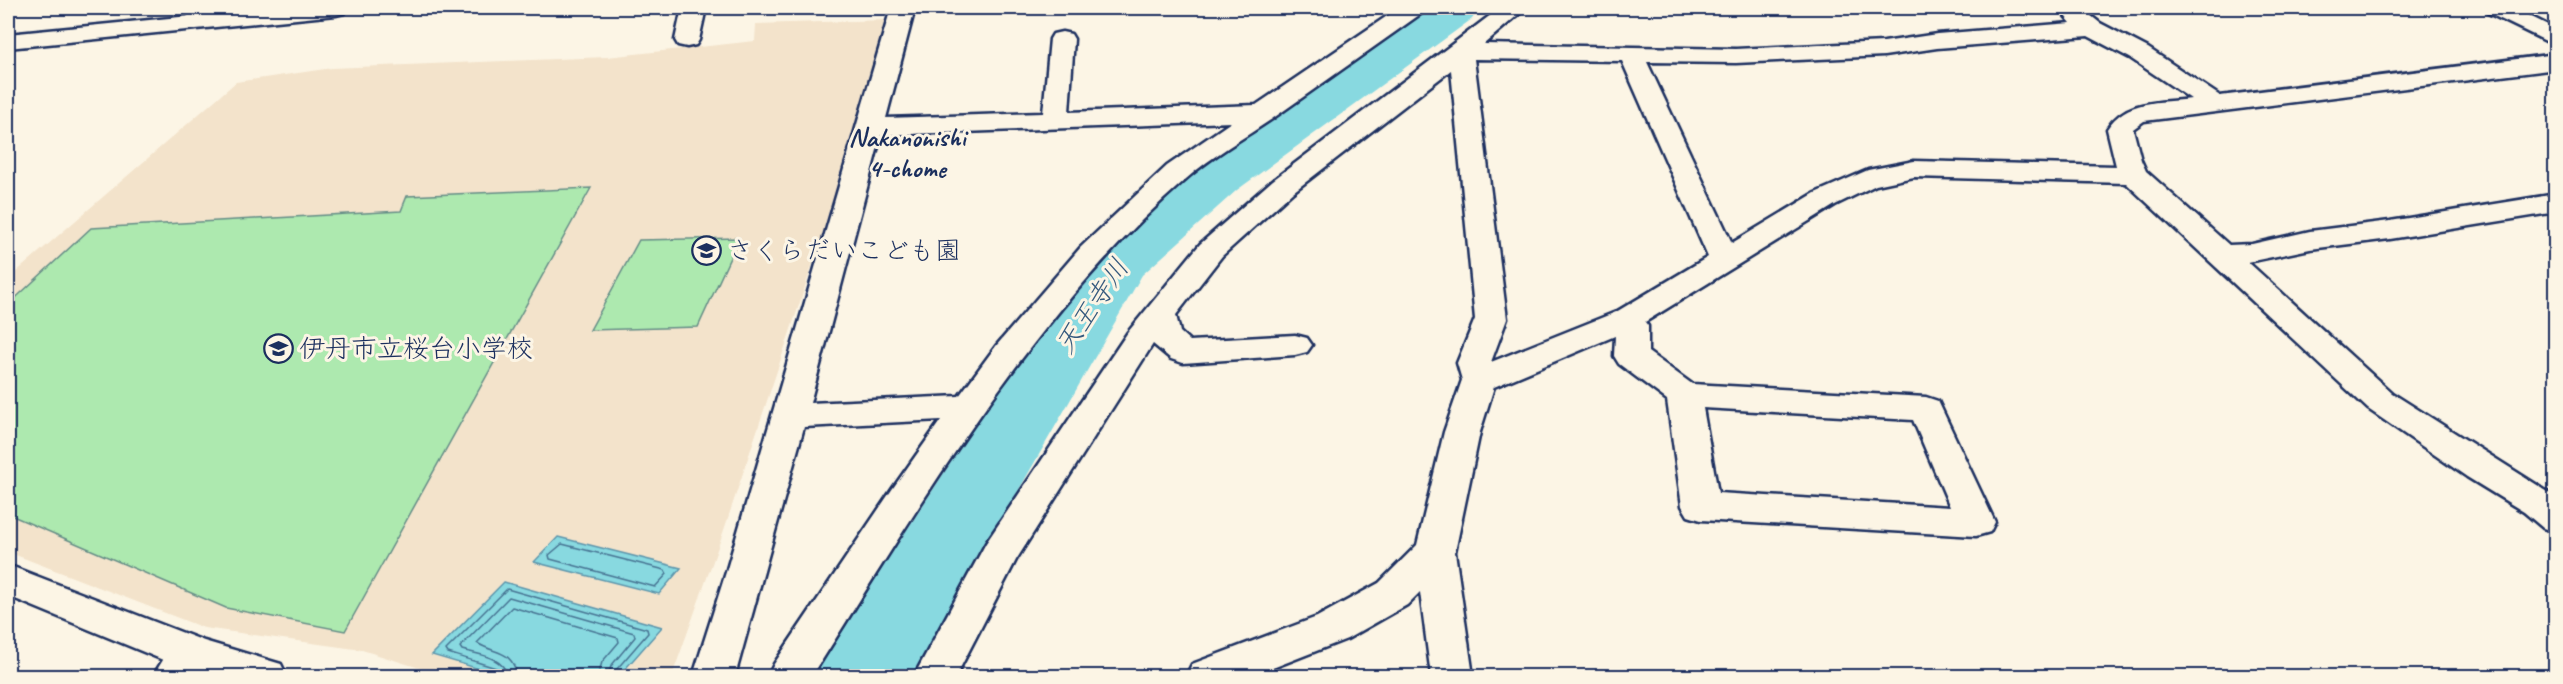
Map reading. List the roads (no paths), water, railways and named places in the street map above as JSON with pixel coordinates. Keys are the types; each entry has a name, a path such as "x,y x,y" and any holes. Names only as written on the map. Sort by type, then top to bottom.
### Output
{"street":[{"path":"8,41 200,15 336,8"},
{"path":"687,39 694,8"},
{"path":"714,676 747,569 903,8"},
{"path":"789,676 906,497 969,407 1008,353 1092,253 1177,172 1414,8"},
{"path":"935,676 1000,553 1140,339 1211,250 1283,186 1514,8"},
{"path":"2066,8 2092,28 2139,53 2214,103"},
{"path":"2496,8 2556,39"},
{"path":"1461,51 1736,56 1837,52 2092,28"},
{"path":"1054,121 1062,39"},
{"path":"1452,676 1435,552 1446,511 1461,432 1479,380 1474,363 1491,319 1461,51"},
{"path":"1631,54 1724,259"},
{"path":"2556,61 2137,114 2125,121 2120,129 2127,160 2134,176 2380,400 2400,417 2536,502 2556,518"},
{"path":"869,128 1263,113"},
{"path":"1479,380 1627,320 1825,199 1868,178 1914,169 2134,176"},
{"path":"2221,255 2252,253 2310,240 2390,230 2556,203"},
{"path":"1160,313 1164,336 1183,352 1295,345"},
{"path":"1627,320 1632,326 1631,356 1684,395 1926,409 1976,522 1701,507 1684,395"},
{"path":"789,416 969,407"},
{"path":"1207,676 1332,628 1393,594 1435,552"},
{"path":"8,580 185,666 266,676"}],"water":[{"path":"558,537 681,568 659,594 534,562"},
{"path":"504,582 662,627 619,676 503,676 432,655"}],"waterway":[{"name":"天王寺川","path":"863,676 1114,264 1215,177 1454,8"}],"place":[{"name":"さくらだいこども園","path":"706,250"},
{"name":"伊丹市立桜台小学校","path":"278,348"}],"district":[{"name":"Nakanonishi 4-chome","path":"907,152"}]}
